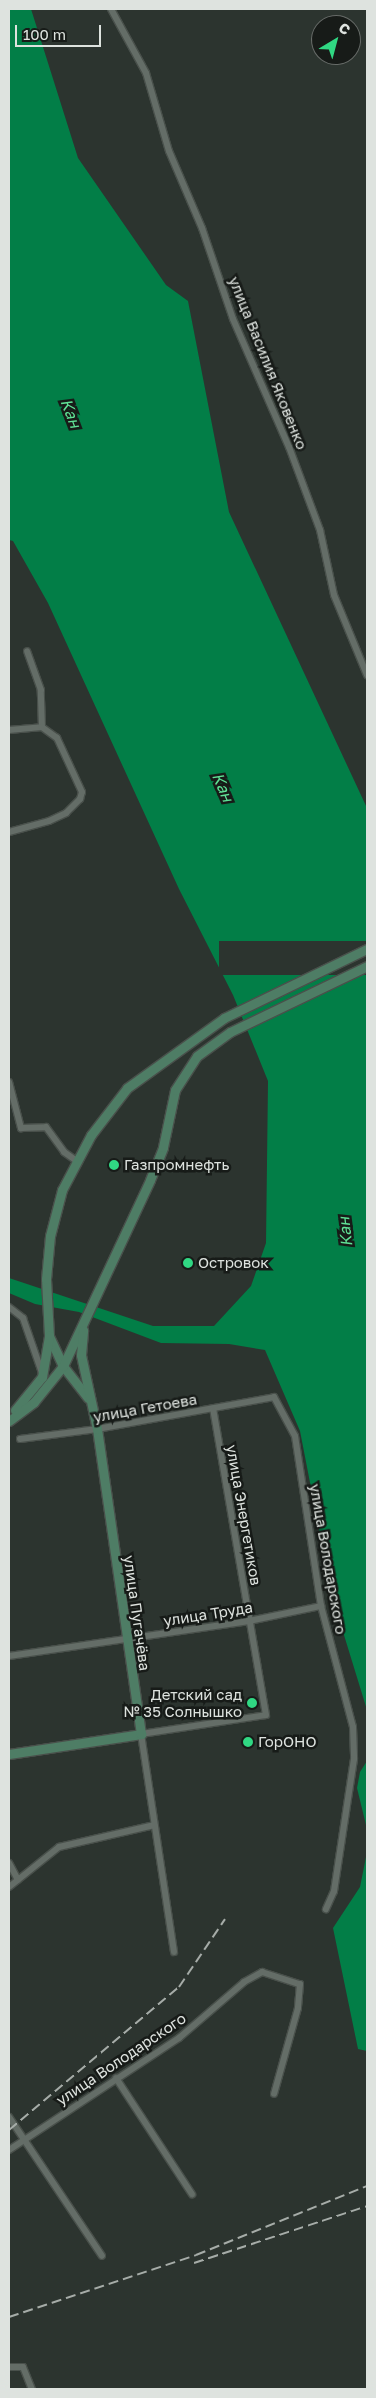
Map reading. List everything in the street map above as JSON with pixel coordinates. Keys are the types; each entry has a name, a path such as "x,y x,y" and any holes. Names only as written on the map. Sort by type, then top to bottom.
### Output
{"main road":[{"path":"9,1416 30,1395 43,1374 49,1336 46,1279 50,1236 62,1190 97,1125 127,1088 224,1018 367,949"},
{"path":"9,1421 34,1402 63,1366 83,1327 96,1291 150,1180 163,1147 175,1090 197,1056 230,1032 367,966"},
{"name":"улица Пугачёва","path":"83,1327 81,1354 88,1398 97,1430 141,1734"},
{"path":"49,1336 63,1366 88,1398"},
{"path":"9,1754 141,1734"}],"street":[{"name":"улица Василия Яковенко","path":"111,9 146,73 169,151 202,228 233,319 289,447 320,530 334,595 367,675"},
{"path":"26,651 42,690 42,727"},
{"path":"9,730 42,727 57,738 82,792 80,799 66,812 49,821 9,832"},
{"path":"9,1082 20,1128 46,1127 64,1152 76,1161"},
{"path":"9,1308 23,1318 43,1374"},
{"name":"улица Гетоева","path":"20,1440 97,1430 274,1397"},
{"name":"улица Володарского","path":"274,1397 295,1436 321,1606 353,1727 354,1759 334,1891 326,1909"},
{"name":"улица Энергетиков","path":"141,1734 266,1715 213,1409"},
{"name":"улица Труда","path":"9,1656 249,1621 321,1606"},
{"name":"улица Пугачёва","path":"141,1734 174,1952"},
{"path":"9,1887 59,1847 154,1825"},
{"path":"9,1864 18,1880"},
{"name":"улица Володарского","path":"9,2150 179,2038 244,1982 262,1972 300,1984 298,2008 274,2094"},
{"path":"116,2078 192,2194"},
{"path":"9,2116 102,2256"},
{"path":"9,2367 23,2367 32,2389"}],"water":[{"name":"Кан","path":"9,9 31,9 78,158 166,285 188,301 229,512 367,808 367,1710 332,1596 300,1431 265,1350 229,1344 161,1343 79,1312 35,1304 9,1293 9,1278 153,1326 214,1326 251,1286 266,1243 268,1081 233,995 179,889 48,603 13,541 9,540"},
{"path":"367,1761 367,1829 357,1788 360,1772"},
{"path":"367,1852 367,2051 358,2049 333,1928 360,1887"}],"pier":[{"path":"219,941 367,941 367,975 219,975"}],"railway":[{"path":"9,2130 179,1987 225,1919"},
{"path":"9,2317 196,2255 367,2186"},
{"path":"194,2263 367,2206"}],"place":[{"name":"Газпромнефть","path":"114,1165"},
{"name":"Островок","path":"188,1263"},
{"name":"Детский сад № 35 Солнышко","path":"252,1703"},
{"name":"ГорОНО","path":"248,1742"}]}
